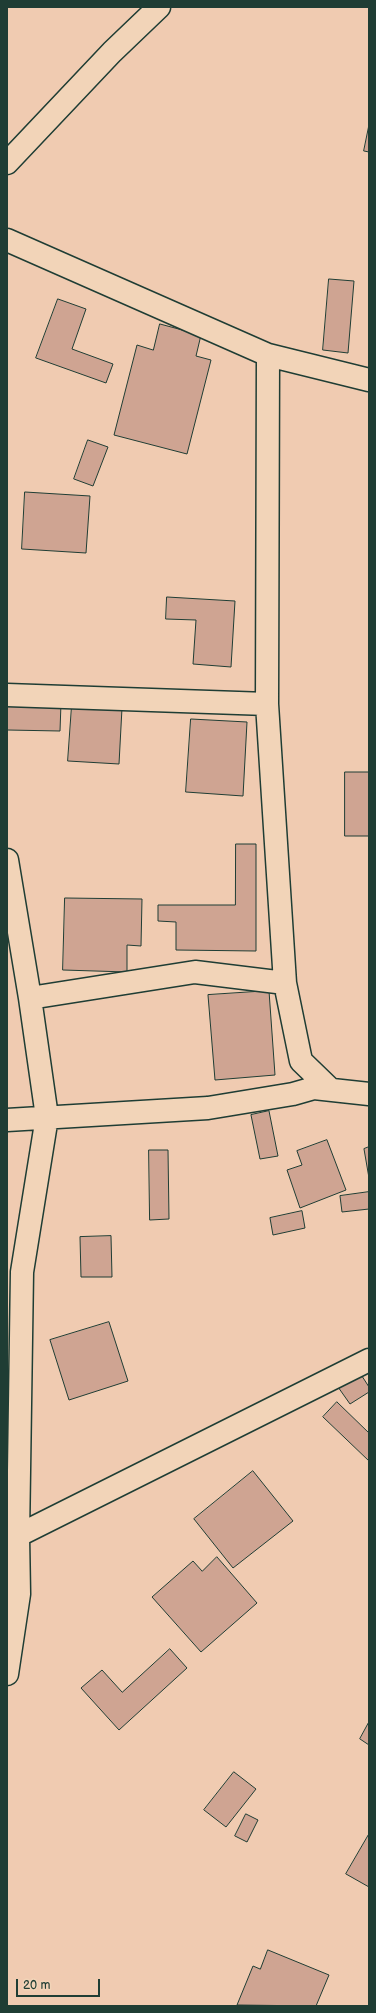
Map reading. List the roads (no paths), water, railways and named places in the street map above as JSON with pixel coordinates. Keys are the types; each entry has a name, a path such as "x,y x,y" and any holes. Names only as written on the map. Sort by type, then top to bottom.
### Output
{"street":[{"path":"7,164 112,52 159,7"},
{"path":"7,240 268,355 369,380"},
{"path":"268,355 267,704 285,983 301,1061 331,1090"},
{"path":"7,695 267,704"},
{"path":"7,860 30,998 47,1117 22,1272 12,1539 19,1594 7,1674"},
{"path":"30,998 195,972 285,983"},
{"path":"7,1120 208,1108 293,1094 314,1088 369,1094"},
{"path":"12,1539 369,1360"}]}
